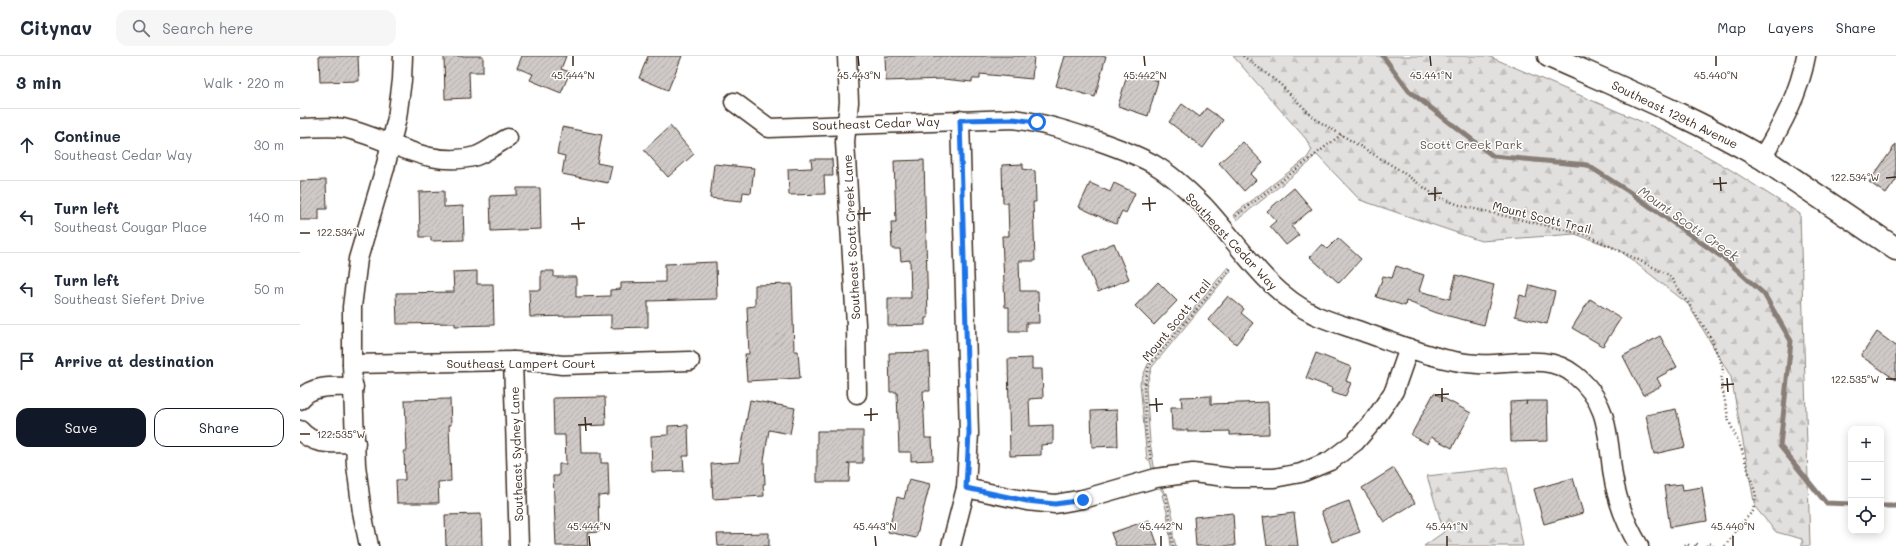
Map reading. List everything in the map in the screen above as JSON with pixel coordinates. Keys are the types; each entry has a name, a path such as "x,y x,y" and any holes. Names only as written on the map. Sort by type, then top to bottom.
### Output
{"main road":[{"name":"Southeast 129th Avenue","path":"1549,56 1702,125 1762,158 1896,248"}],"street":[{"path":"369,546 358,487 352,364 352,307 358,259 385,168 397,118 401,92 403,56"},
{"name":"Southeast Scott Creek Lane","path":"847,56 849,102 846,174 856,324 857,394"},
{"path":"1762,158 1788,113 1800,82 1806,56"},
{"name":"Southeast Cedar Way","path":"734,102 769,128 1013,119 1037,122 1060,128 1134,154 1157,166 1203,205 1271,285 1293,302 1315,315 1409,348 1454,361 1478,364 1536,362 1555,364 1573,373 1588,387 1602,411 1607,424 1613,478 1620,503 1632,534 1639,546"},
{"path":"951,546 966,488 969,433 960,120"},
{"path":"300,128 343,128 390,143 416,154 437,158 460,159 477,156 508,138"},
{"path":"966,488 1027,501 1055,504 1083,500 1156,478 1194,473 1242,478 1274,478 1301,473 1330,461 1355,442 1375,419 1394,391 1409,348"},
{"name":"Southeast Lampert Court","path":"352,364 513,361 562,365 690,362"},
{"name":"Southeast Sydney Lane","path":"513,361 519,546"},
{"path":"300,400 309,392 322,388 354,387"},
{"path":"300,430 305,436 313,441 324,444 356,443"}],"path":[{"name":"Mount Scott Trail","path":"1243,56 1280,84 1315,119 1398,169 1436,196 1462,206 1587,235 1669,275 1709,334 1723,367 1721,382 1729,421 1741,448 1756,496 1753,511 1728,540 1725,546"},
{"path":"1231,220 1342,134"},
{"name":"Mount Scott Trail","path":"1151,460 1146,433 1144,387 1149,366 1231,268"},
{"path":"1165,494 1168,502 1170,518 1169,528 1173,546"},
{"path":"1707,546 1709,543 1713,546"},
{"path":"1685,546 1687,544 1690,546"},
{"path":"1695,546 1696,544 1699,546"}],"green space":[{"name":"Scott Creek Park","path":"1233,56 1488,56 1661,130 1731,170 1800,214 1810,546 1802,546 1802,539 1776,532 1755,507 1731,377 1688,304 1618,249 1575,234 1481,241 1360,200 1316,154 1310,162 1237,220 1233,215 1307,158 1312,150 1306,139"},
{"path":"1228,267 1231,271 1152,367 1146,387 1150,442 1156,478 1165,493 1167,493 1173,517 1173,536 1176,546 1171,546 1167,512 1162,495 1164,494 1154,479 1150,460 1147,460 1140,383 1148,364"},
{"path":"1507,467 1523,546 1424,546 1444,532 1427,476"}],"building":[{"path":"319,56 358,56 359,81 320,82"},
{"path":"444,56 483,56 483,72 469,72 470,98 445,99"},
{"path":"522,56 566,56 561,69 570,72 561,93 530,80 533,74 517,68"},
{"path":"648,56 682,56 668,90 639,78"},
{"path":"885,56 1034,56 1032,79 980,74 980,79 972,79 972,82 943,79 886,81"},
{"path":"1065,56 1106,56 1095,97 1056,86"},
{"path":"1128,72 1158,81 1148,116 1118,106"},
{"path":"1182,104 1200,117 1206,108 1223,120 1203,148 1169,122"},
{"path":"670,126 694,154 668,177 644,150"},
{"path":"562,127 602,135 597,163 612,166 608,183 562,174 565,156 557,154"},
{"path":"1243,142 1263,163 1250,174 1256,180 1244,191 1219,163"},
{"path":"1896,144 1896,180 1886,194 1869,182"},
{"path":"811,159 832,159 833,176 824,176 825,194 789,195 788,169 812,168"},
{"path":"924,160 928,318 925,318 925,325 888,326 888,298 911,298 910,260 901,261 900,249 892,249 891,222 896,222 894,161"},
{"path":"714,164 754,168 751,193 743,192 742,201 710,198"},
{"path":"1023,164 1023,169 1035,171 1036,202 1033,202 1035,261 1019,261 1020,291 1038,291 1039,323 1026,323 1026,331 1009,331 1009,307 1005,307 1002,236 1009,236 1008,203 1003,203 1002,165"},
{"path":"326,180 327,209 319,209 319,220 300,220 300,181"},
{"path":"1090,183 1110,192 1114,183 1135,193 1126,213 1122,211 1116,224 1079,207"},
{"path":"517,188 540,188 541,229 491,231 490,196 517,195"},
{"path":"1294,188 1312,209 1291,226 1299,235 1286,245 1270,226 1276,221 1267,211"},
{"path":"444,191 444,207 463,206 464,240 431,241 431,237 420,237 419,192"},
{"path":"1338,238 1361,259 1339,283 1310,257 1322,244 1327,249"},
{"path":"1114,243 1129,279 1098,292 1083,256"},
{"path":"716,262 717,299 648,301 648,327 611,328 611,315 530,317 529,290 541,290 541,271 554,271 554,277 576,277 576,297 610,296 610,290 621,289 621,283 665,282 665,264"},
{"path":"1396,266 1424,275 1419,291 1450,299 1456,275 1494,285 1484,325 1437,313 1406,301 1405,306 1376,297 1383,276 1392,278"},
{"path":"477,271 477,284 493,284 494,325 455,326 455,323 397,324 396,293 454,292 453,272"},
{"path":"1158,282 1177,301 1154,325 1135,306"},
{"path":"792,284 794,351 798,351 800,378 747,381 745,354 749,354 747,307 755,306 755,285"},
{"path":"1530,285 1555,292 1547,324 1515,316 1520,295 1527,297"},
{"path":"1228,296 1244,309 1241,313 1253,323 1236,344 1208,320"},
{"path":"1590,299 1621,318 1603,346 1572,328"},
{"path":"1877,332 1896,346 1896,380 1861,356"},
{"path":"1660,336 1677,367 1657,378 1661,386 1643,395 1623,356"},
{"path":"929,352 930,391 923,391 925,438 932,438 933,460 911,461 911,452 899,452 897,392 890,392 889,353"},
{"path":"1316,353 1351,367 1346,381 1351,383 1345,397 1331,392 1332,388 1306,378"},
{"path":"1032,358 1032,369 1042,369 1043,398 1029,399 1030,426 1053,425 1053,444 1041,445 1041,455 1010,456 1008,359"},
{"path":"1434,393 1471,413 1452,448 1431,437 1428,444 1411,435"},
{"path":"1211,396 1211,404 1268,402 1269,434 1230,435 1230,431 1188,432 1188,430 1172,430 1171,407 1182,407 1181,397"},
{"path":"605,397 606,425 580,426 581,453 601,453 601,463 608,463 609,495 598,496 599,532 587,533 588,546 556,546 553,476 559,476 559,464 566,464 565,435 554,435 553,398"},
{"path":"450,399 451,425 449,425 451,481 438,482 439,503 397,503 396,480 405,480 404,451 407,451 405,400"},
{"path":"750,400 795,408 790,434 769,430 764,460 764,496 713,499 711,464 739,462"},
{"path":"1547,401 1548,441 1511,442 1510,402"},
{"path":"1676,409 1685,447 1654,454 1646,415"},
{"path":"1117,410 1118,446 1092,447 1091,411"},
{"path":"688,425 689,456 683,456 684,471 652,472 651,436 668,435 668,426"},
{"path":"817,431 863,431 863,463 847,463 850,464 849,482 817,482"},
{"path":"1394,468 1415,503 1384,522 1362,488"},
{"path":"1573,478 1583,513 1544,524 1534,489"},
{"path":"909,479 930,484 916,538 888,532 897,497 904,499"},
{"path":"1682,484 1683,490 1702,487 1707,521 1670,527 1664,486"},
{"path":"1349,501 1360,532 1332,542 1321,511"},
{"path":"1233,513 1235,546 1196,546 1194,517"},
{"path":"1294,513 1298,546 1267,546 1263,517"},
{"path":"481,514 482,546 446,546 445,515"},
{"path":"1149,520 1158,546 1116,546 1111,533"},
{"path":"769,533 769,546 718,546 717,534"}],"waterway":[{"name":"Mount Scott Creek","path":"1383,56 1409,91 1493,156 1587,165 1628,191 1726,260 1764,294 1791,341 1780,446 1826,503 1848,504"},
{"name":"Mount Scott Creek","path":"1884,506 1896,506"}],"route":[{"path":"1037,122 1013,119 960,120 969,433 966,488 1027,501 1055,504 1083,500"}]}
